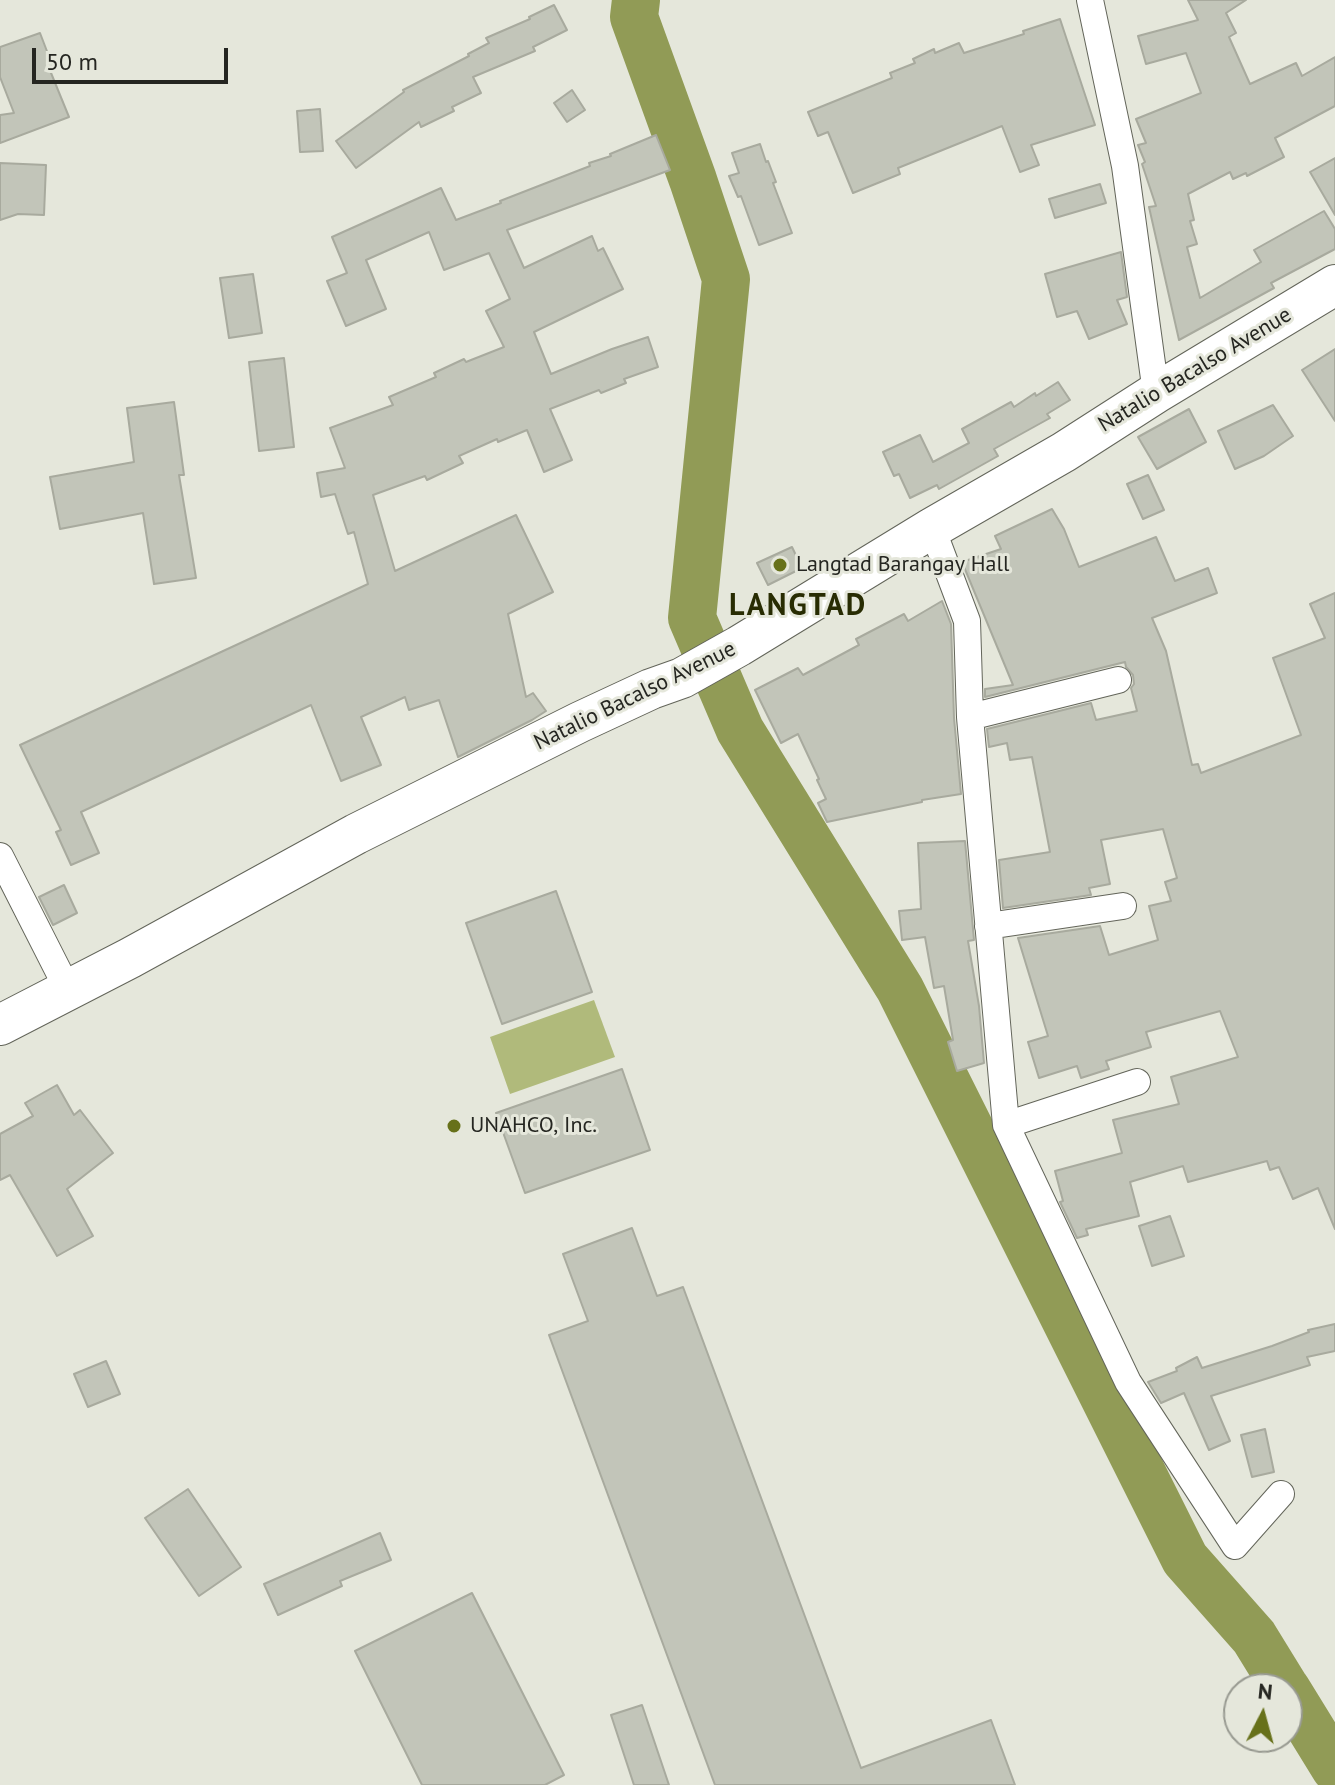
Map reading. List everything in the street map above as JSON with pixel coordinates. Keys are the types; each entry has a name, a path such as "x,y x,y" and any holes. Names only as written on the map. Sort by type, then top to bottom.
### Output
{"highway":[{"name":"Natalio Bacalso Avenue","path":"0,1025 130,958 356,834 580,722 682,678 1064,452 1335,285"}],"street":[{"path":"1090,0 1125,166 1156,393"},
{"path":"932,528 967,621 970,717 1006,1125 1128,1382 1235,1546 1281,1494"},
{"path":"970,717 1118,680"},
{"path":"0,856 68,990"},
{"path":"988,926 1123,906"},
{"path":"1006,1125 1137,1082"}],"green space":[{"path":"594,1000 615,1057 510,1094 490,1037"}],"building":[{"path":"1188,0 1246,0 1226,13 1236,33 1229,37 1250,84 1296,63 1302,76 1335,57 1335,106 1275,138 1284,157 1247,176 1246,173 1233,179 1230,172 1188,194 1194,220 1190,221 1197,244 1187,247 1200,298 1261,262 1254,250 1324,211 1335,229 1335,249 1271,283 1274,288 1179,340 1149,207 1156,206 1138,145 1146,143 1136,119 1201,93 1186,53 1146,64 1138,36 1198,20"},
{"path":"554,5 567,30 533,47 535,51 473,77 481,93 452,107 454,111 421,127 419,122 356,168 336,141 403,90 489,43 486,38"},
{"path":"1060,19 1095,125 1031,145 1039,165 1020,172 1002,126 898,168 900,174 853,193 828,132 818,136 808,112 892,78 890,73 915,63 913,59 934,49 935,53 959,43 964,53"},
{"path":"40,33 53,67 49,68 69,117 0,143 0,115 14,113 0,77 0,47"},
{"path":"572,90 585,110 567,122 554,103"},
{"path":"320,109 323,151 300,152 297,111"},
{"path":"656,135 670,170 507,230 524,268 592,236 598,251 603,248 623,289 534,332 551,374 648,337 658,367 624,379 626,383 601,393 599,390 550,409 572,460 544,472 527,430 459,456 463,463 427,480 425,476 373,495 395,571 516,515 553,592 508,614 526,697 533,693 546,711 458,757 439,700 409,710 405,697 361,717 381,765 341,781 311,705 81,812 99,853 71,865 56,832 61,830 20,745 368,584 354,532 348,534 335,494 321,497 317,473 345,468 330,428 393,405 389,397 436,377 434,373 464,359 466,362 504,347 486,311 510,299 489,253 444,270 429,232 366,260 386,309 346,326 327,281 347,273 332,237 441,188 456,220 590,166 589,163"},
{"path":"760,144 792,233 759,245 741,196 738,197 729,176 739,173 732,153"},
{"path":"1335,158 1335,215 1310,172"},
{"path":"0,163 46,165 44,215 18,214 0,220"},
{"path":"1100,184 1106,203 1055,218 1049,199"},
{"path":"1121,252 1127,297 1117,300 1127,324 1089,339 1077,311 1057,317 1045,274"},
{"path":"253,274 262,333 229,338 220,278"},
{"path":"1335,349 1335,421 1302,370"},
{"path":"284,358 294,447 259,451 249,362"},
{"path":"1058,382 1070,400 1047,414 1050,418 994,449 998,456 939,489 937,485 910,498 899,474 894,476 883,452 920,435 933,462 969,443 962,429 1011,402 1014,407"},
{"path":"174,402 184,475 179,475 196,578 154,584 143,513 60,529 50,477 134,462 127,408"},
{"path":"1273,405 1293,436 1264,456 1235,469 1218,431"},
{"path":"1189,409 1206,442 1157,469 1138,437"},
{"path":"1148,475 1164,510 1143,519 1127,484"},
{"path":"1052,509 1064,529 1079,567 1156,537 1175,581 1208,568 1217,593 1152,618 1166,651 1192,765 1198,764 1201,773 1301,735 1273,658 1325,638 1310,604 1335,593 1335,1229 1318,1188 1293,1199 1279,1167 1270,1170 1267,1161 1188,1182 1183,1166 1130,1182 1139,1216 1086,1229 1088,1235 1077,1238 1060,1202 1063,1201 1055,1171 1122,1153 1113,1120 1179,1104 1171,1077 1238,1057 1220,1011 1146,1032 1151,1047 1106,1061 1109,1069 1081,1078 1077,1066 1039,1078 1028,1042 1048,1036 1018,938 1100,926 1109,955 1158,940 1149,906 1171,901 1165,882 1177,878 1163,829 1101,840 1110,884 1089,888 1091,895 1003,908 999,860 1050,852 1032,757 1010,760 1007,743 989,747 987,729 1091,703 1096,720 1137,711 1131,688 1133,675 1125,662 985,697 985,689 1013,685 962,562 1001,549 995,536"},
{"name":"Langtad Barangay Hall","path":"792,547 802,568 768,585 757,563"},
{"path":"942,601 951,624 954,718 961,794 827,822 818,803 826,799 798,734 781,743 755,690 798,668 803,675 859,645 856,639 904,614 908,621"},
{"path":"965,841 974,940 968,941 979,1006 984,1063 957,1071 948,1042 953,1040 944,986 934,988 925,937 902,940 899,911 921,909 918,843"},
{"path":"64,885 77,913 53,925 39,897"},
{"path":"556,891 592,992 502,1024 466,923"},
{"path":"622,1069 650,1150 525,1193 496,1113"},
{"path":"57,1085 74,1115 80,1110 113,1153 67,1189 93,1236 57,1256 10,1175 0,1180 0,1134 33,1116 25,1103"},
{"path":"1170,1216 1184,1256 1152,1266 1139,1226"},
{"path":"632,1228 657,1296 683,1287 861,1768 991,1720 1015,1785 715,1785 549,1335 588,1321 563,1254"},
{"path":"1335,1324 1335,1351 1307,1357 1310,1365 1211,1396 1230,1441 1209,1450 1184,1393 1161,1403 1148,1382 1177,1371 1176,1368 1197,1357 1202,1368 1272,1346 1308,1330"},
{"path":"106,1361 120,1394 88,1407 74,1374"},
{"path":"1265,1429 1274,1472 1252,1477 1241,1435"},
{"path":"188,1489 241,1567 199,1596 145,1518"},
{"path":"380,1533 391,1560 340,1581 342,1586 278,1615 264,1584"},
{"path":"472,1593 564,1775 545,1785 422,1785 355,1651"},
{"path":"642,1705 669,1785 634,1785 611,1715"}],"waterway":[{"path":"636,0 634,17 726,279 692,618 740,730 900,989 1185,1559 1254,1637 1276,1673"},
{"path":"1303,1716 1335,1768"}],"place":[{"name":"Langtad Barangay Hall","path":"780,565"},
{"name":"UNAHCO, Inc.","path":"454,1126"}],"district":[{"name":"LANGTAD","path":"798,606"}]}
